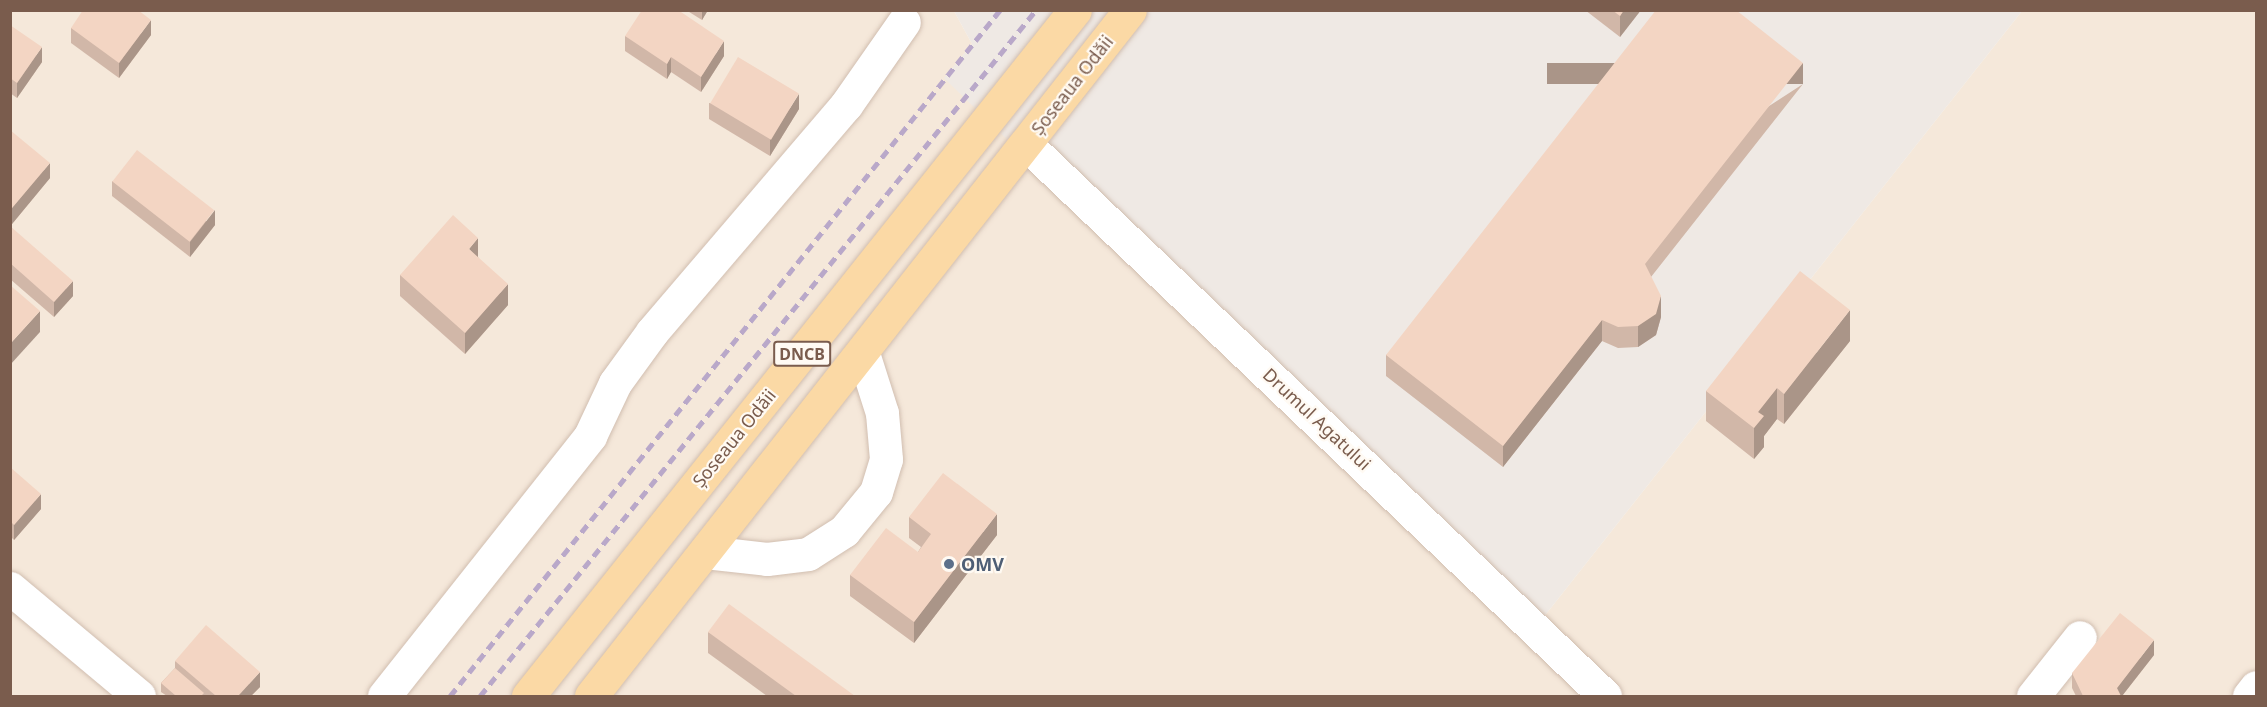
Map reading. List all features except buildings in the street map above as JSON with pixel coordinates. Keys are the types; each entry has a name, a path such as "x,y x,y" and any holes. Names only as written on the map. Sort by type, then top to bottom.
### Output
{"main road":[{"name":"Șoseaua Odăii","path":"528,696 1075,10"},
{"name":"Șoseaua Odăii","path":"591,696 863,353 1130,10"}],"street":[{"path":"384,696 590,436 615,383 652,332 846,105 904,22"},
{"name":"Drumul Agatului","path":"1026,144 1605,696"},
{"path":"705,552 767,559 808,554 844,531 870,500 886,459 882,413 863,353"},
{"path":"10,588 139,696"},
{"path":"2033,696 2080,637"},
{"path":"2249,696 2256,687"}],"shaded area":[{"path":"10,11 954,11 972,44 945,78 1524,642 2022,11 2256,11 2256,696 11,696"},
{"path":"954,11 2022,11 1524,642 944,78 972,44"}],"railway":[{"path":"450,696 1000,10"},
{"path":"480,696 1036,10"}],"place":[{"name":"OMV","path":"949,564"}]}
